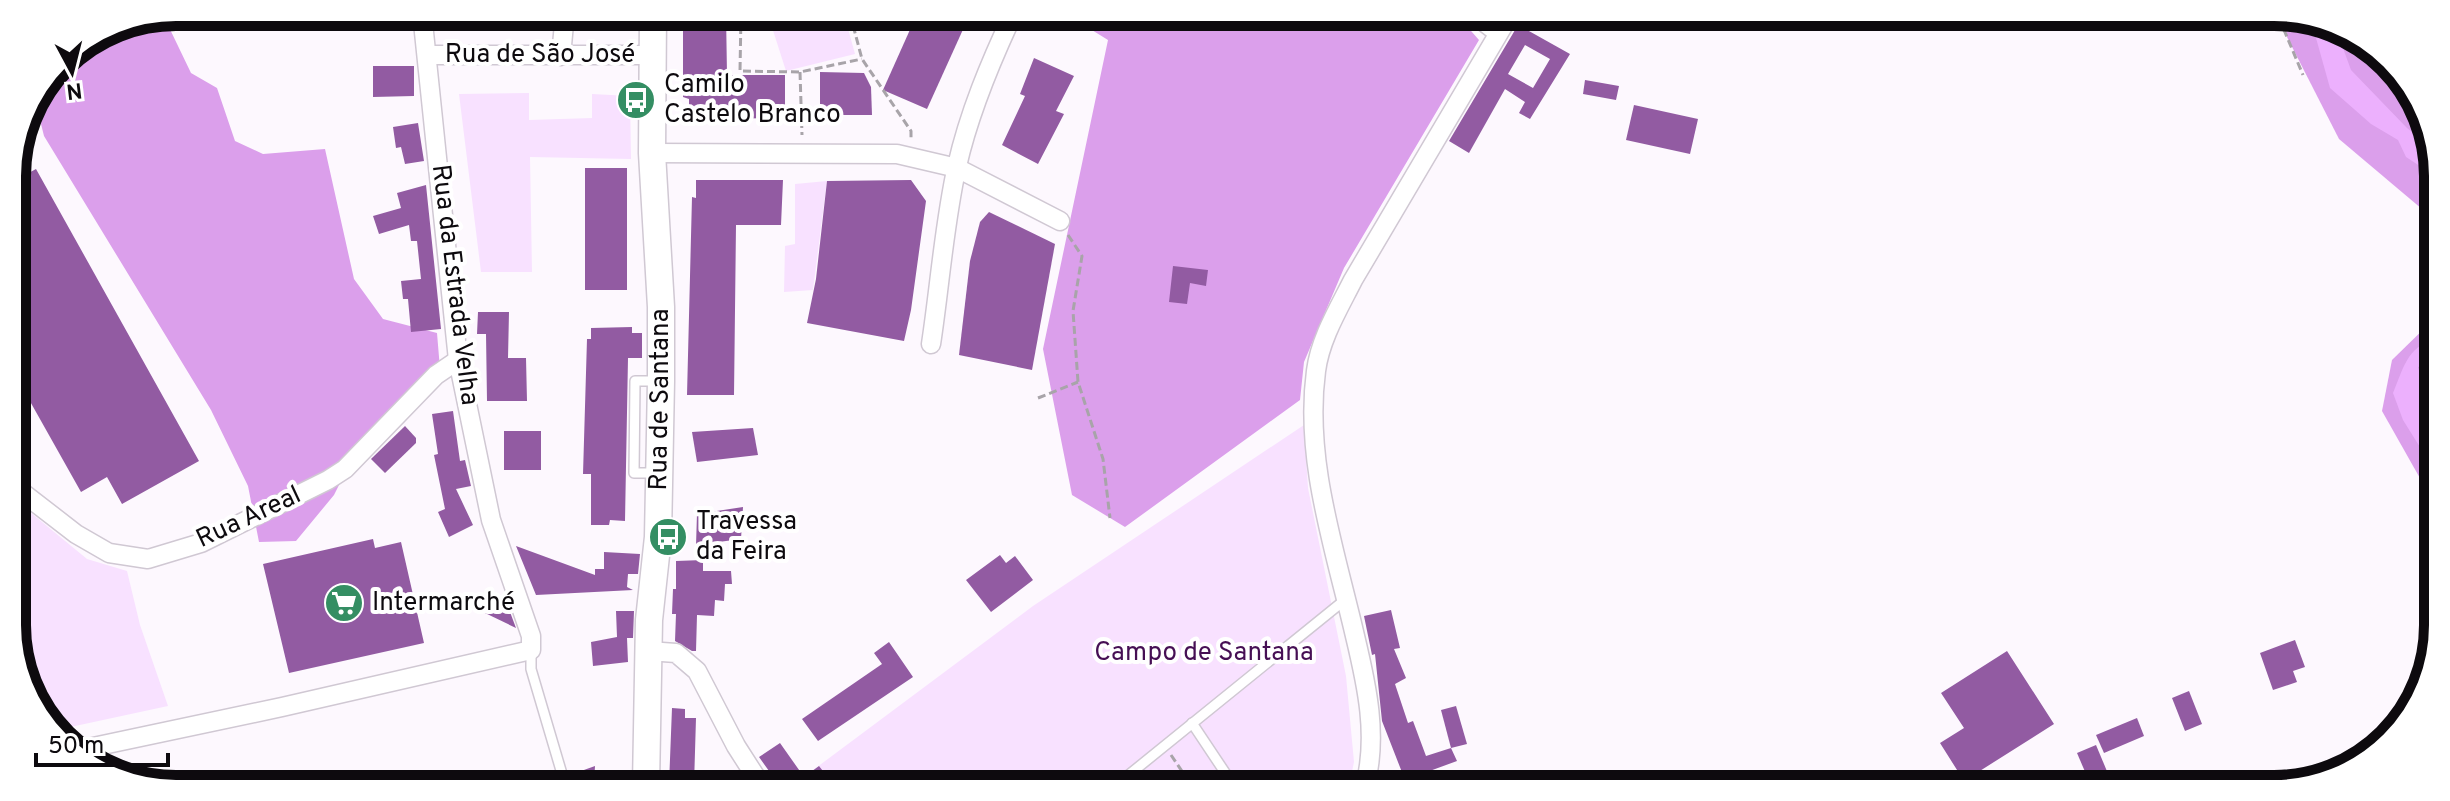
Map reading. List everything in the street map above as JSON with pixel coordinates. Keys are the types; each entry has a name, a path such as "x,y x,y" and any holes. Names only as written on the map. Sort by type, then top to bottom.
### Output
{"main road":[{"name":"Rua de Santana","path":"646,775 648,651 658,537 661,381 661,307 652,153 653,26"}],"street":[{"name":"Rua da Estrada Velha","path":"424,26 458,360 491,520 531,636 531,650"},
{"path":"561,56 564,26"},
{"path":"931,344 957,168 968,122 990,61 1007,26"},
{"path":"1489,26 1498,33"},
{"path":"1367,775 1373,746 1366,684 1314,459 1316,369 1331,325 1353,280 1503,26"},
{"name":"Rua de São José","path":"427,55 653,55"},
{"path":"652,153 897,154 957,168 1060,221"},
{"name":"Rua Areal","path":"26,495 76,534 109,553 154,559 201,543 345,469 436,375 458,360"},
{"path":"90,748 531,650"},
{"path":"648,651 676,653 697,671 755,775"}],"lane":[{"path":"1128,775 1347,599"},
{"name":"Rua da Estrada Velha","path":"531,650 531,669 562,775"},
{"path":"1192,723 1227,775"}],"path":[{"path":"741,26 740,71 800,72 862,59"},
{"path":"853,26 862,59 911,131 913,157"},
{"path":"2283,26 2303,75"},
{"path":"800,72 802,155"},
{"path":"1060,221 1082,256 1073,311 1078,382 1103,459 1110,518"},
{"path":"1038,398 1078,382"},
{"path":"1165,745 1185,775"}],"green space":[{"path":"772,26 847,26 855,54 786,71"},
{"path":"529,93 529,120 592,118 592,94 630,96 631,159 530,157 532,272 481,272 459,94"},
{"path":"827,181 813,290 784,292 785,246 795,244 795,184"},
{"name":"Campo de Santana","path":"1304,425 1308,488 1346,676 1354,762 1351,775 806,775 1033,606"},
{"path":"26,509 87,559 127,571 140,625 168,706 67,728 51,708 34,673 26,635"}],"shaded area":[{"path":"168,26 191,73 217,88 235,141 263,154 325,149 354,279 383,319 437,333 440,369 354,455 334,495 296,541 259,542 248,486 211,410 44,136 39,115 51,93 77,63 118,37"},
{"path":"1085,26 1467,26 1479,40 1344,268 1304,362 1300,400 1125,527 1072,495 1043,349 1108,40"},
{"path":"2285,27 2332,37 2365,57 2393,85 2409,110 2421,147 2424,211 2339,139 2287,37"},
{"path":"2316,32 2341,42 2351,70 2418,137 2424,169 2406,157 2398,140 2371,124 2330,88"},
{"path":"2424,329 2424,483 2382,411 2392,360"},
{"path":"2424,344 2424,365 2418,367 2424,387 2424,454 2403,420 2393,393 2403,368"}],"building":[{"path":"683,26 726,26 727,75 785,75 785,118 689,119 689,99 683,97"},
{"path":"912,26 965,26 927,109 883,90"},
{"path":"1517,26 1570,54 1530,119 1519,113 1525,102 1505,89 1469,153 1449,141","holes":["1525,45 1550,59 1533,88 1508,74"]},
{"path":"1034,58 1074,76 1056,111 1064,114 1038,164 1002,145 1025,96 1020,94"},
{"path":"373,66 414,66 414,96 373,97"},
{"path":"820,72 864,73 871,87 872,115 820,115"},
{"path":"1585,80 1619,86 1616,100 1583,94"},
{"path":"1634,105 1698,119 1690,154 1626,140"},
{"path":"418,123 424,161 405,164 401,147 396,148 393,127"},
{"path":"585,168 627,168 627,290 585,290"},
{"path":"36,169 199,461 122,504 107,477 81,492 26,397 26,174"},
{"path":"696,180 783,180 781,225 736,225 734,395 687,395 692,197 696,198"},
{"path":"911,180 926,201 904,341 807,323 816,279 827,181"},
{"path":"426,185 441,329 411,332 408,299 403,299 401,281 421,279 417,241 411,241 409,225 379,234 373,216 401,208 397,193"},
{"path":"989,212 1055,244 1032,370 959,355 970,261 980,222"},
{"path":"1173,266 1208,270 1206,286 1190,283 1187,304 1169,302"},
{"path":"478,312 509,312 508,358 526,358 527,401 487,401 486,334 477,334"},
{"path":"632,327 632,333 642,333 642,358 628,358 625,521 610,520 609,525 591,525 591,474 583,474 587,339 591,339 591,328"},
{"path":"453,411 460,461 465,460 471,486 456,489 473,525 449,537 438,512 445,509 434,455 438,454 432,414"},
{"path":"405,426 416,438 416,443 385,473 371,459"},
{"path":"753,428 758,455 697,462 692,432"},
{"path":"504,431 541,431 541,470 504,470"},
{"path":"743,507 741,539 696,545 697,514"},
{"name":"Intermarché","path":"373,539 375,548 401,542 424,643 289,673 263,564"},
{"path":"516,546 595,575 595,569 604,569 604,552 640,554 638,574 628,574 627,587 633,590 536,595"},
{"path":"1000,555 1006,563 1015,556 1033,580 991,612 966,580"},
{"path":"703,560 703,571 731,571 732,584 725,584 724,601 715,600 714,616 697,615 696,651 692,651 675,641 676,614 672,614 676,561"},
{"path":"1391,610 1400,648 1394,649 1406,678 1395,684 1408,723 1413,721 1426,756 1451,748 1457,761 1419,775 1403,775 1382,721 1375,654 1372,655 1364,616"},
{"path":"616,611 634,611 633,638 627,638 628,662 593,666 591,642 617,637"},
{"path":"510,612 516,628 485,613"},
{"path":"2295,640 2305,667 2293,671 2297,682 2273,690 2260,653"},
{"path":"889,642 913,677 818,741 802,719 882,664 874,653"},
{"path":"2007,651 2054,724 1973,775 1960,775 1940,743 1964,728 1941,693"},
{"path":"2189,691 2202,724 2185,731 2172,698"},
{"path":"1456,706 1467,744 1451,748 1441,710"},
{"path":"672,708 685,709 685,718 696,718 694,775 669,775"},
{"path":"2137,718 2144,736 2104,753 2096,735"},
{"path":"780,743 803,775 772,775 759,757"},
{"path":"2096,745 2109,775 2086,775 2077,753"},
{"path":"595,766 594,775 570,775"},
{"path":"819,766 826,775 807,775"}],"place":[{"name":"Camilo Castelo Branco","path":"636,100"},
{"name":"Travessa da Feira","path":"668,537"},
{"name":"Intermarché","path":"344,603"}]}
